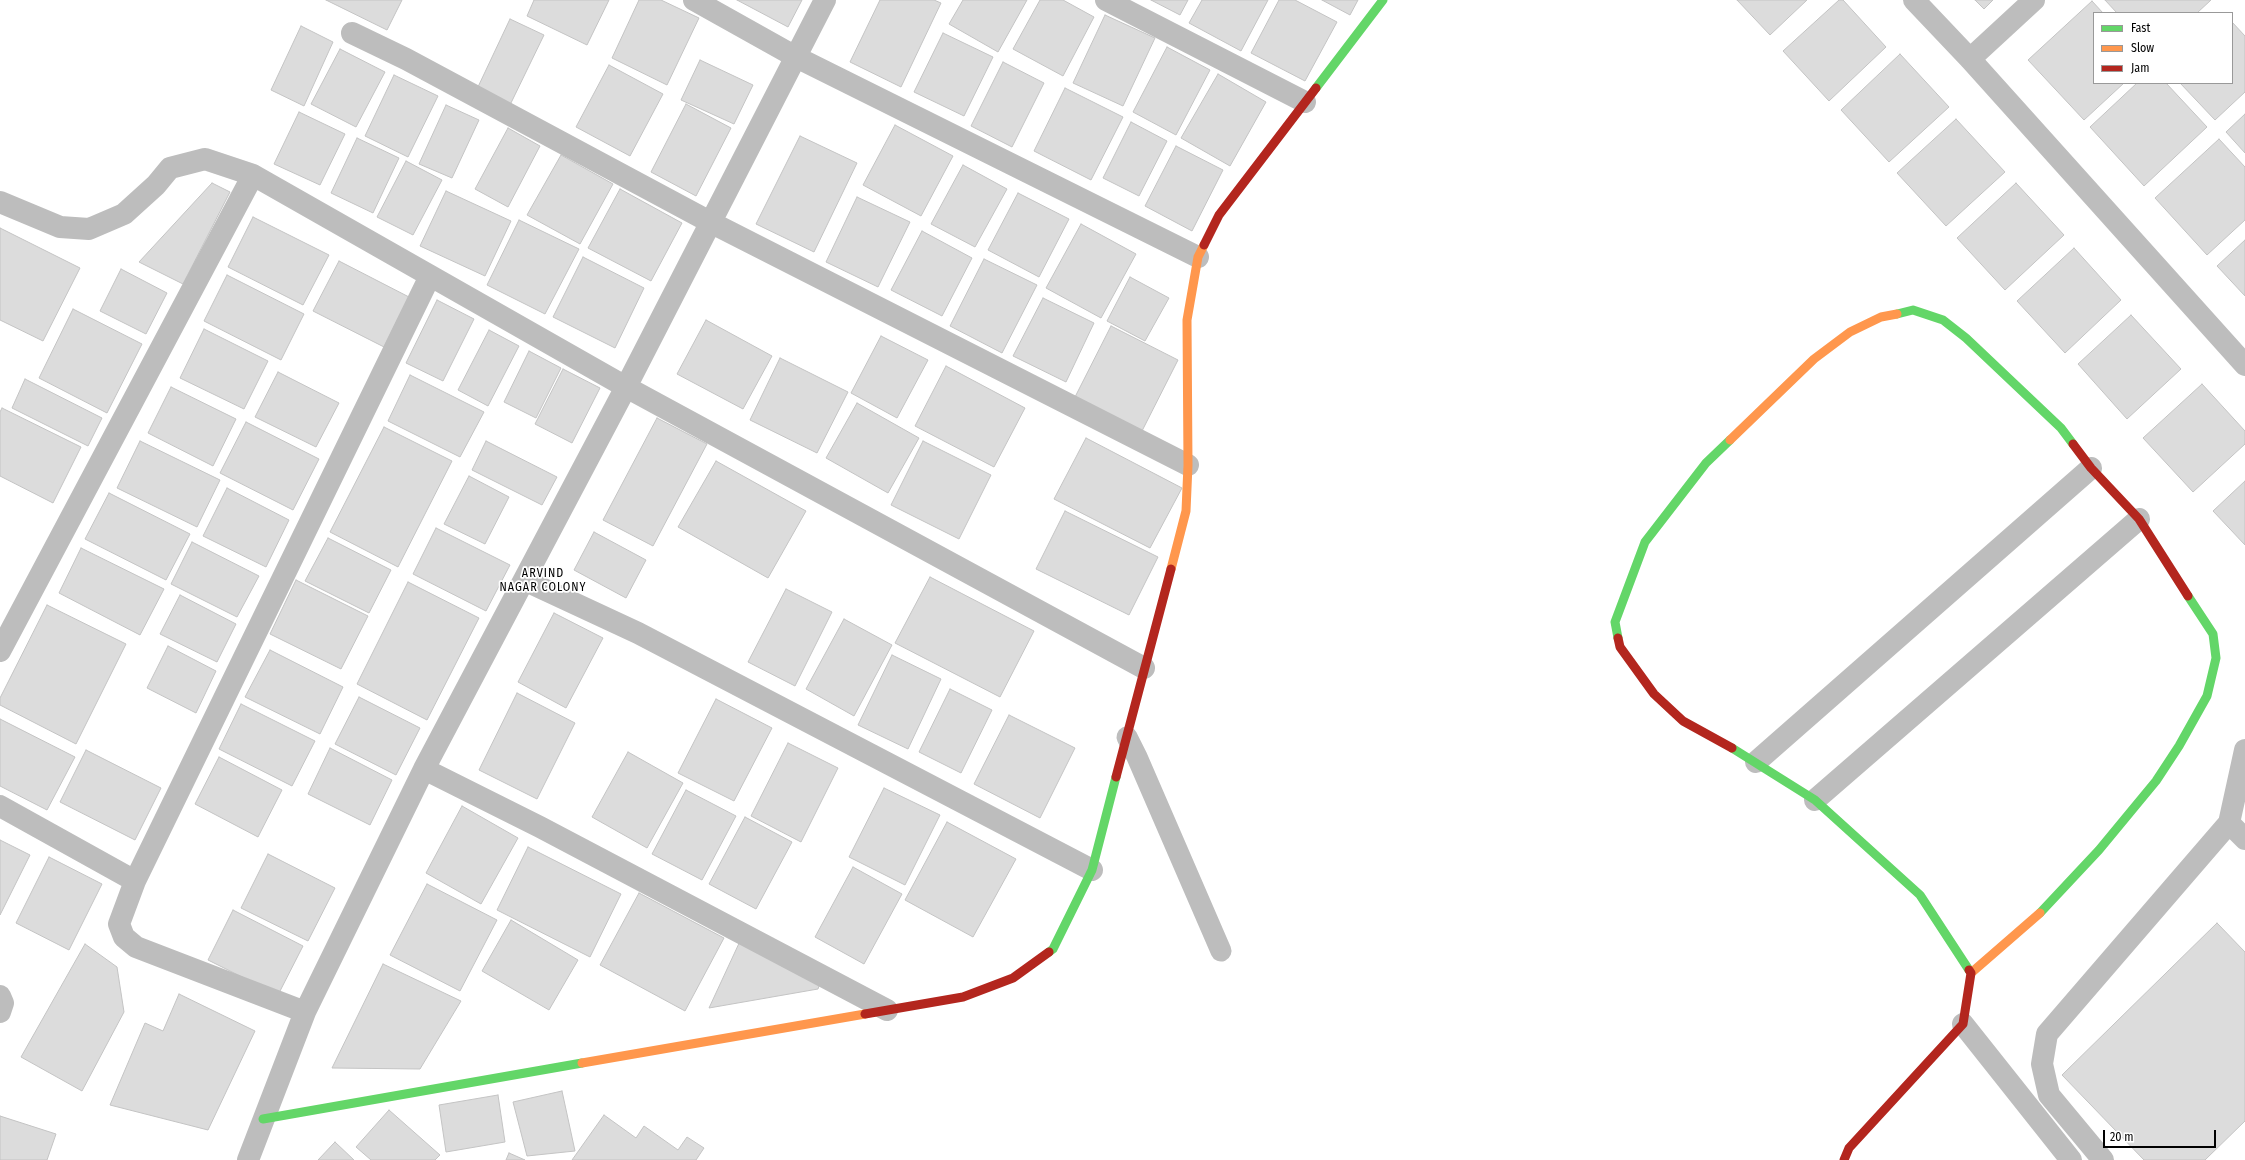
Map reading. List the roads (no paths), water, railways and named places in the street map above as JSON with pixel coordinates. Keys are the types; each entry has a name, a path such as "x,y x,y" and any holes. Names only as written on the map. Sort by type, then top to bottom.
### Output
{"street":[{"path":"694,0 796,57 1198,257"},
{"path":"248,1160 305,1012 424,769 626,387 825,0"},
{"path":"1106,0 1305,102"},
{"path":"263,1119 964,997 1013,978 1053,948 1092,870 1186,511 1188,465 1187,320 1198,257 1219,215 1383,0"},
{"path":"1914,0 1970,59 2245,365"},
{"path":"1970,59 2034,0"},
{"path":"352,33 406,59 710,222 1188,465"},
{"path":"0,202 60,227 89,229 124,214 156,185 170,168 205,159 253,175 626,387 1144,668"},
{"path":"0,650 253,175"},
{"path":"305,1012 136,947 124,936 119,924 135,881 430,276"},
{"path":"1844,1160 1849,1148 1964,1024 1971,972 1920,895 1815,800 1756,762 1683,721 1654,694 1620,647 1615,622 1645,542 1706,463 1814,359 1850,332 1881,317 1913,310 1943,320 1966,338 2061,428 2091,468 2139,519 2213,634 2216,658 2208,696 2179,746 2156,781 2099,850 2033,920 1971,972"},
{"path":"1756,762 2091,468"},
{"path":"1815,800 2139,519"},
{"path":"524,580 638,633 1092,870"},
{"path":"2103,1160 2049,1095 2042,1064 2047,1034 2229,823 2245,750"},
{"path":"424,769 540,827 887,1010"},
{"path":"0,806 135,881"},
{"path":"2229,823 2245,839"},
{"path":"0,996 3,1003 0,1012"},
{"path":"1964,1024 2071,1160"}],"lane":[{"path":"1126,737 1137,757 1221,951"}],"district":[{"name":"ARVIND NAGAR COLONY","path":"543,581"}]}
